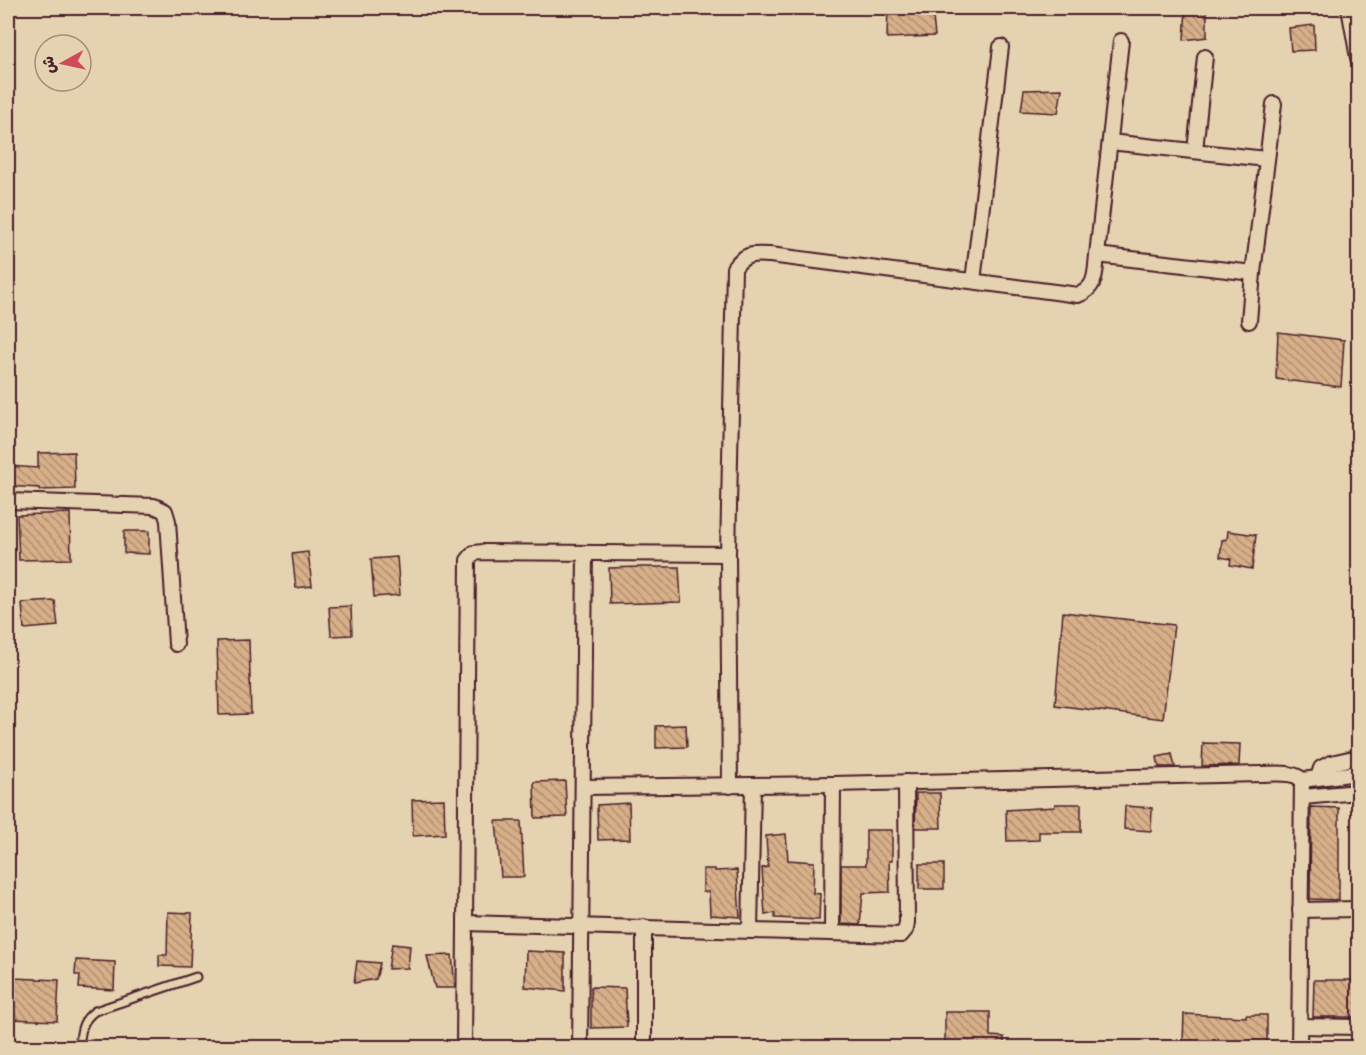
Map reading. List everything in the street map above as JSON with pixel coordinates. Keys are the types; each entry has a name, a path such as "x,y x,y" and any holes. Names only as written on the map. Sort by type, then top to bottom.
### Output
{"street":[{"path":"1349,8 1359,58"},
{"path":"730,786 728,554 734,268 741,258 753,254 770,255 1078,295 1088,291 1093,282 1097,255 1121,41"},
{"path":"973,281 1001,47"},
{"path":"1194,150 1205,57"},
{"path":"1249,321 1274,104"},
{"path":"1110,142 1266,159"},
{"path":"1097,255 1253,273"},
{"path":"8,501 154,506 165,511 168,520 176,644"},
{"path":"464,1047 468,560 474,553 483,552 728,554"},
{"path":"580,1047 585,554"},
{"path":"1318,778 1321,768 1359,758"},
{"path":"1302,780 1359,773"},
{"path":"583,787 730,786 1260,774 1299,776 1302,780 1303,797 1299,1047"},
{"path":"465,923 901,935 906,929 906,782"},
{"path":"832,932 833,784"},
{"path":"750,930 753,785"},
{"path":"1303,797 1359,792"},
{"path":"1300,910 1359,909"},
{"path":"644,927 644,1047"},
{"path":"1300,1026 1359,1027"}],"lane":[{"path":"79,1047 85,1018 95,1011 196,977"}],"building":[{"path":"888,8 932,8 935,36 887,38"},
{"path":"1186,8 1207,8 1207,37 1184,40"},
{"path":"1314,25 1315,50 1291,51 1289,28"},
{"path":"1062,89 1058,113 1021,111 1024,90"},
{"path":"1278,332 1344,340 1341,387 1276,379"},
{"path":"74,452 75,489 39,490 39,488 8,486 8,466 38,468 38,453"},
{"path":"70,513 71,559 19,560 17,515"},
{"path":"124,531 149,531 149,554 124,553"},
{"path":"1228,531 1256,535 1252,569 1230,565 1231,559 1220,557 1222,540 1227,539"},
{"path":"308,552 312,586 296,588 292,554"},
{"path":"397,557 400,595 374,597 371,559"},
{"path":"679,567 681,602 610,604 609,568"},
{"path":"55,601 58,626 24,629 22,603"},
{"path":"351,606 352,635 331,636 329,607"},
{"path":"1063,612 1174,625 1163,719 1055,705"},
{"path":"249,640 251,714 219,715 217,641"},
{"path":"686,725 687,747 656,748 656,726"},
{"path":"1203,743 1240,744 1239,765 1202,766"},
{"path":"1172,754 1175,767 1159,767 1157,757"},
{"path":"565,781 567,817 535,818 534,782"},
{"path":"916,793 940,793 941,828 915,828"},
{"path":"444,799 445,834 413,836 412,800"},
{"path":"629,803 630,839 598,840 597,805"},
{"path":"1055,804 1081,804 1081,832 1039,832 1039,840 1007,841 1006,810 1055,807"},
{"path":"1125,806 1152,808 1151,831 1124,829"},
{"path":"1311,807 1339,808 1339,900 1310,899"},
{"path":"496,821 521,821 524,877 501,877"},
{"path":"866,830 892,830 892,861 889,861 890,892 863,893 860,925 841,924 841,865 866,865"},
{"path":"786,834 788,860 814,862 813,893 820,894 819,920 775,918 775,913 765,915 762,868 768,867 766,836"},
{"path":"919,864 944,864 944,889 919,889"},
{"path":"703,869 737,870 740,917 710,915 709,892 703,892"},
{"path":"168,912 192,913 190,967 159,966 159,955 167,955"},
{"path":"392,944 410,946 408,968 388,969"},
{"path":"526,951 565,953 565,991 525,987"},
{"path":"452,955 455,988 435,988 427,956"},
{"path":"76,960 115,962 114,990 79,988 80,975 75,975"},
{"path":"357,961 380,963 376,979 354,983"},
{"path":"12,978 59,980 57,1021 11,1019"},
{"path":"1314,980 1359,980 1359,1017 1313,1017"},
{"path":"591,987 625,988 627,1027 591,1028"},
{"path":"945,1012 990,1012 990,1036 1004,1037 1004,1047 945,1047"},
{"path":"1184,1014 1246,1017 1246,1015 1267,1015 1267,1047 1246,1047 1246,1044 1183,1043"}]}
